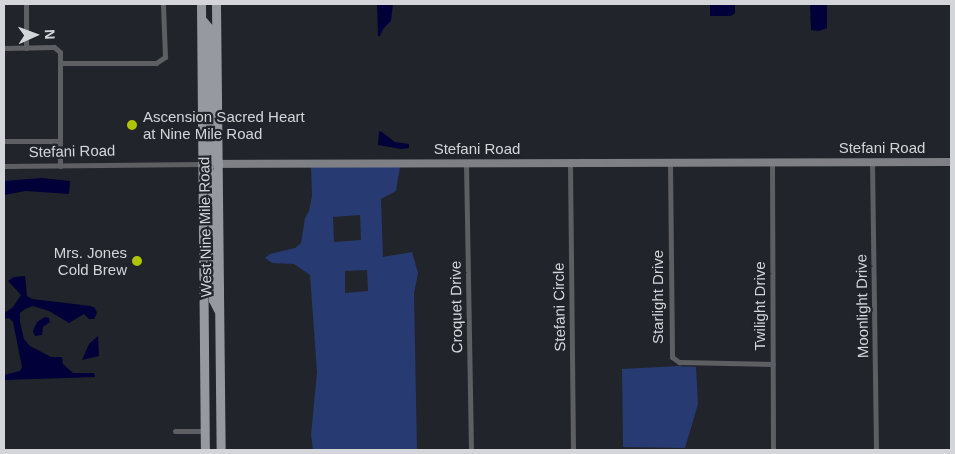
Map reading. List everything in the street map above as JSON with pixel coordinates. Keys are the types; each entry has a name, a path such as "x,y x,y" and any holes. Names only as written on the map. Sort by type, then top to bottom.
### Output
{"main road":[{"name":"West Nine Mile Road","path":"201,4 205,450"},
{"name":"West Nine Mile Road","path":"216,4 221,450"},
{"path":"202,18 208,27 212,156 218,164"},
{"path":"203,164 210,172 212,180 212,300 219,312"},
{"path":"205,431 212,450"}],"street":[{"path":"26,4 26,48"},
{"path":"60,63 156,63 165,57 162,4"},
{"path":"4,48 54,47 60,52 60,166"},
{"path":"4,141 60,141"},
{"name":"Starlight Drive","path":"670,162 672,357 679,362 773,364"},
{"name":"Twilight Drive","path":"772,162 774,450"},
{"name":"Moonlight Drive","path":"872,162 876,450"},
{"name":"Stefani Road","path":"4,166 951,162"},
{"name":"Croquet Drive","path":"466,163 471,450"},
{"name":"Stefani Circle","path":"570,163 573,450"},
{"path":"175,431 205,431"}],"shaded area":[{"path":"377,4 393,4 391,21 383,29 380,36 378,36"},
{"path":"710,4 735,4 735,13 731,16 710,16"},
{"path":"810,4 827,4 827,28 819,31 811,30"},
{"path":"379,131 395,142 409,144 409,148 401,149 378,145"},
{"path":"311,167 400,167 396,191 381,199 383,257 412,252 418,273 414,293 417,450 313,450 311,435 317,372 310,275 294,264 272,263 265,258 270,254 295,248 301,243 305,218 309,211 312,196","holes":["360,215 361,240 334,242 333,217","367,270 368,291 345,293 345,271"]},
{"path":"42,178 70,181 69,194 26,191 4,195 4,181"},
{"path":"25,276 27,296 32,299 95,308 97,313 94,319 89,319 84,314 69,323 49,311 33,306 20,313 20,322 24,339 30,346 51,357 62,357 63,364 73,373 94,373 95,377 4,380 4,375 20,371 22,367 13,322 9,318 4,319 4,310 6,312 13,307 21,295 8,281 14,277"},
{"path":"45,317 49,318 50,322 43,327 42,335 35,336 33,331 37,322"},
{"path":"98,336 99,356 82,360 89,344"},
{"path":"696,367 698,404 685,448 623,447 622,369"}],"place":[{"name":"Ascension Sacred Heart at Nine Mile Road","path":"132,125"},
{"name":"Mrs. Jones Cold Brew","path":"137,261"}]}
